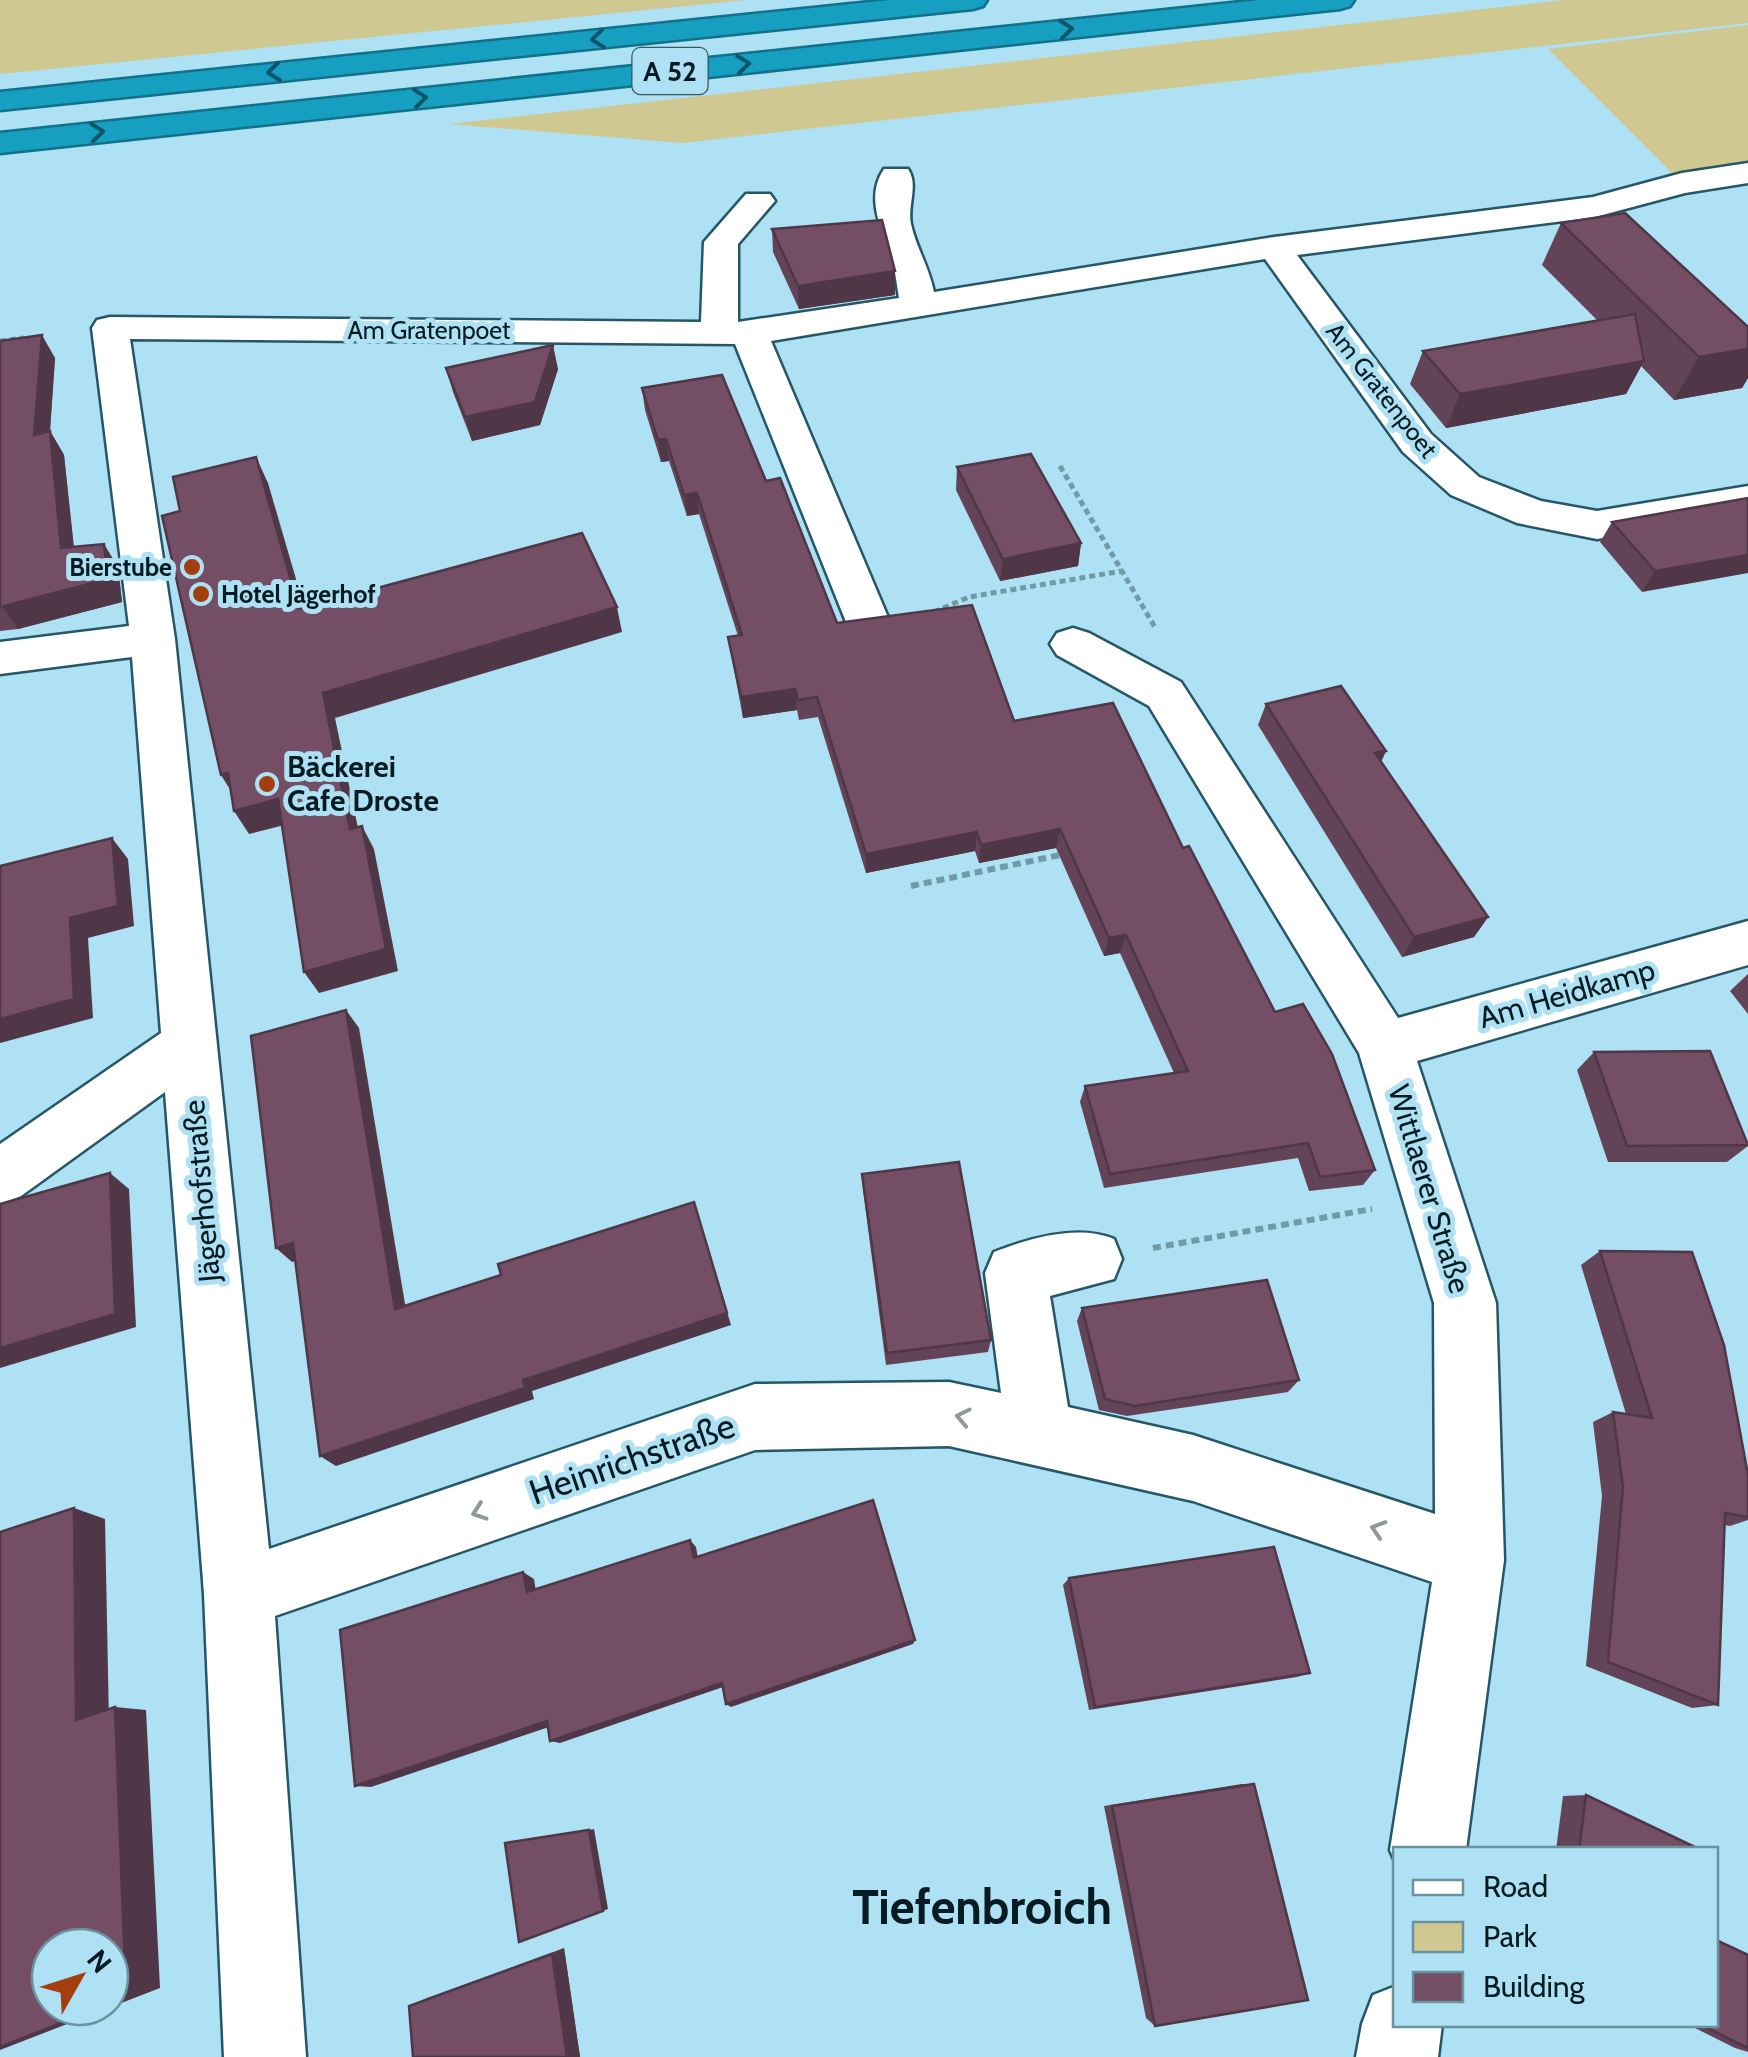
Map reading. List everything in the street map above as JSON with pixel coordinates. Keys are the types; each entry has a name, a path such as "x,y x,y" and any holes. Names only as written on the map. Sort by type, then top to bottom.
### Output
{"highway":[{"name":"A 52","path":"0,101 973,0"},
{"name":"A 52","path":"0,143 1340,0"}],"street":[{"name":"Am Gratenpoet","path":"110,328 734,333 1274,248 1595,207 1682,183 1748,174"},
{"path":"896,176 893,222 911,264 918,306"},
{"path":"758,201 720,242 734,333 868,622"},
{"path":"1595,207 1623,234"},
{"name":"Am Gratenpoet","path":"1274,248 1417,443 1465,486 1532,512 1597,526 1748,499"},
{"name":"Jägerhofstraße","path":"110,328 154,639 239,1594 265,2057"},
{"path":"0,658 154,639"},
{"name":"Wittlaerer Straße","path":"1073,644 1165,694 1385,1046 1466,1304 1470,1560 1428,1847"},
{"name":"Am Heidkamp","path":"1385,1046 1748,944"},
{"path":"0,1177 188,1045"},
{"path":"1039,1434 1016,1273 1092,1259"},
{"name":"Heinrichstraße","path":"239,1594 755,1417 950,1414 1193,1468 1470,1560"},
{"path":"1397,2057 1402,2027"}],"path":[{"path":"1060,466 1186,680 1165,694"},
{"path":"868,622 933,612 969,596 1122,571"},
{"path":"911,886 1067,854"},
{"path":"1092,1259 1433,1198"}],"green space":[{"path":"0,0 747,0 0,74"},
{"path":"1564,0 1748,0 1748,23 683,143 449,124"},
{"path":"1748,25 1748,173 1682,183 1548,49"}],"building":[{"path":"1625,213 1748,327 1748,349 1699,357 1561,223"},
{"path":"882,220 895,271 798,286 772,229"},
{"path":"1635,314 1644,361 1460,394 1423,351"},
{"path":"42,335 34,435 50,431 61,548 104,544 108,579 0,607 0,341"},
{"path":"553,345 535,402 465,417 446,368"},
{"path":"722,375 766,481 780,478 837,623 972,605 1014,721 1113,703 1183,848 1189,846 1275,1012 1303,1004 1332,1054 1375,1170 1320,1177 1308,1143 1110,1174 1085,1086 1188,1071 1126,935 1109,938 1060,829 981,845 977,832 866,854 817,697 798,700 795,689 741,697 728,637 742,635 697,493 684,495 666,439 658,440 642,388"},
{"path":"1031,454 1081,543 1003,559 957,467"},
{"path":"256,457 299,609 582,533 617,607 323,693 350,829 362,826 386,949 304,972 278,799 234,811 228,773 221,775 162,516 180,511 173,477"},
{"path":"1748,498 1748,555 1655,571 1612,522"},
{"path":"1341,686 1386,751 1375,753 1488,917 1414,937 1266,704"},
{"path":"112,838 118,906 70,918 74,999 0,1019 0,866"},
{"path":"346,1010 395,1309 501,1275 498,1264 694,1202 727,1313 523,1380 525,1388 320,1456 293,1243 276,1248 251,1036"},
{"path":"1710,1051 1748,1145 1627,1146 1594,1052"},
{"path":"959,1162 991,1340 887,1353 862,1174"},
{"path":"110,1173 115,1314 0,1348 0,1204"},
{"path":"1600,1251 1692,1252 1724,1345 1748,1475 1748,1517 1725,1513 1718,1705 1608,1662 1623,1487 1613,1412 1652,1418"},
{"path":"1267,1280 1299,1380 1135,1406 1105,1399 1082,1308"},
{"path":"873,1500 915,1640 726,1704 722,1683 550,1741 547,1721 355,1786 340,1630 523,1572 527,1592 690,1540 694,1558"},
{"path":"74,1508 76,1720 115,1707 123,1927 30,1927 30,2027 50,2027 0,2047 0,1532"},
{"path":"1274,1547 1310,1673 1095,1707 1069,1578"},
{"path":"1254,1784 1308,2000 1155,2026 1112,1806"},
{"path":"1586,1795 1695,1847 1579,1847"},
{"path":"589,1830 603,1911 519,1942 505,1843"},
{"path":"1718,1941 1748,1955 1748,2048 1705,2027 1718,2027"},
{"path":"552,1954 567,2057 413,2057 409,2006"}],"place":[{"name":"Bierstube","path":"192,567"},
{"name":"Hotel Jägerhof","path":"201,594"},
{"name":"Bäckerei Cafe Droste","path":"267,784"}],"district":[{"name":"Tiefenbroich","path":"982,1907"}]}
